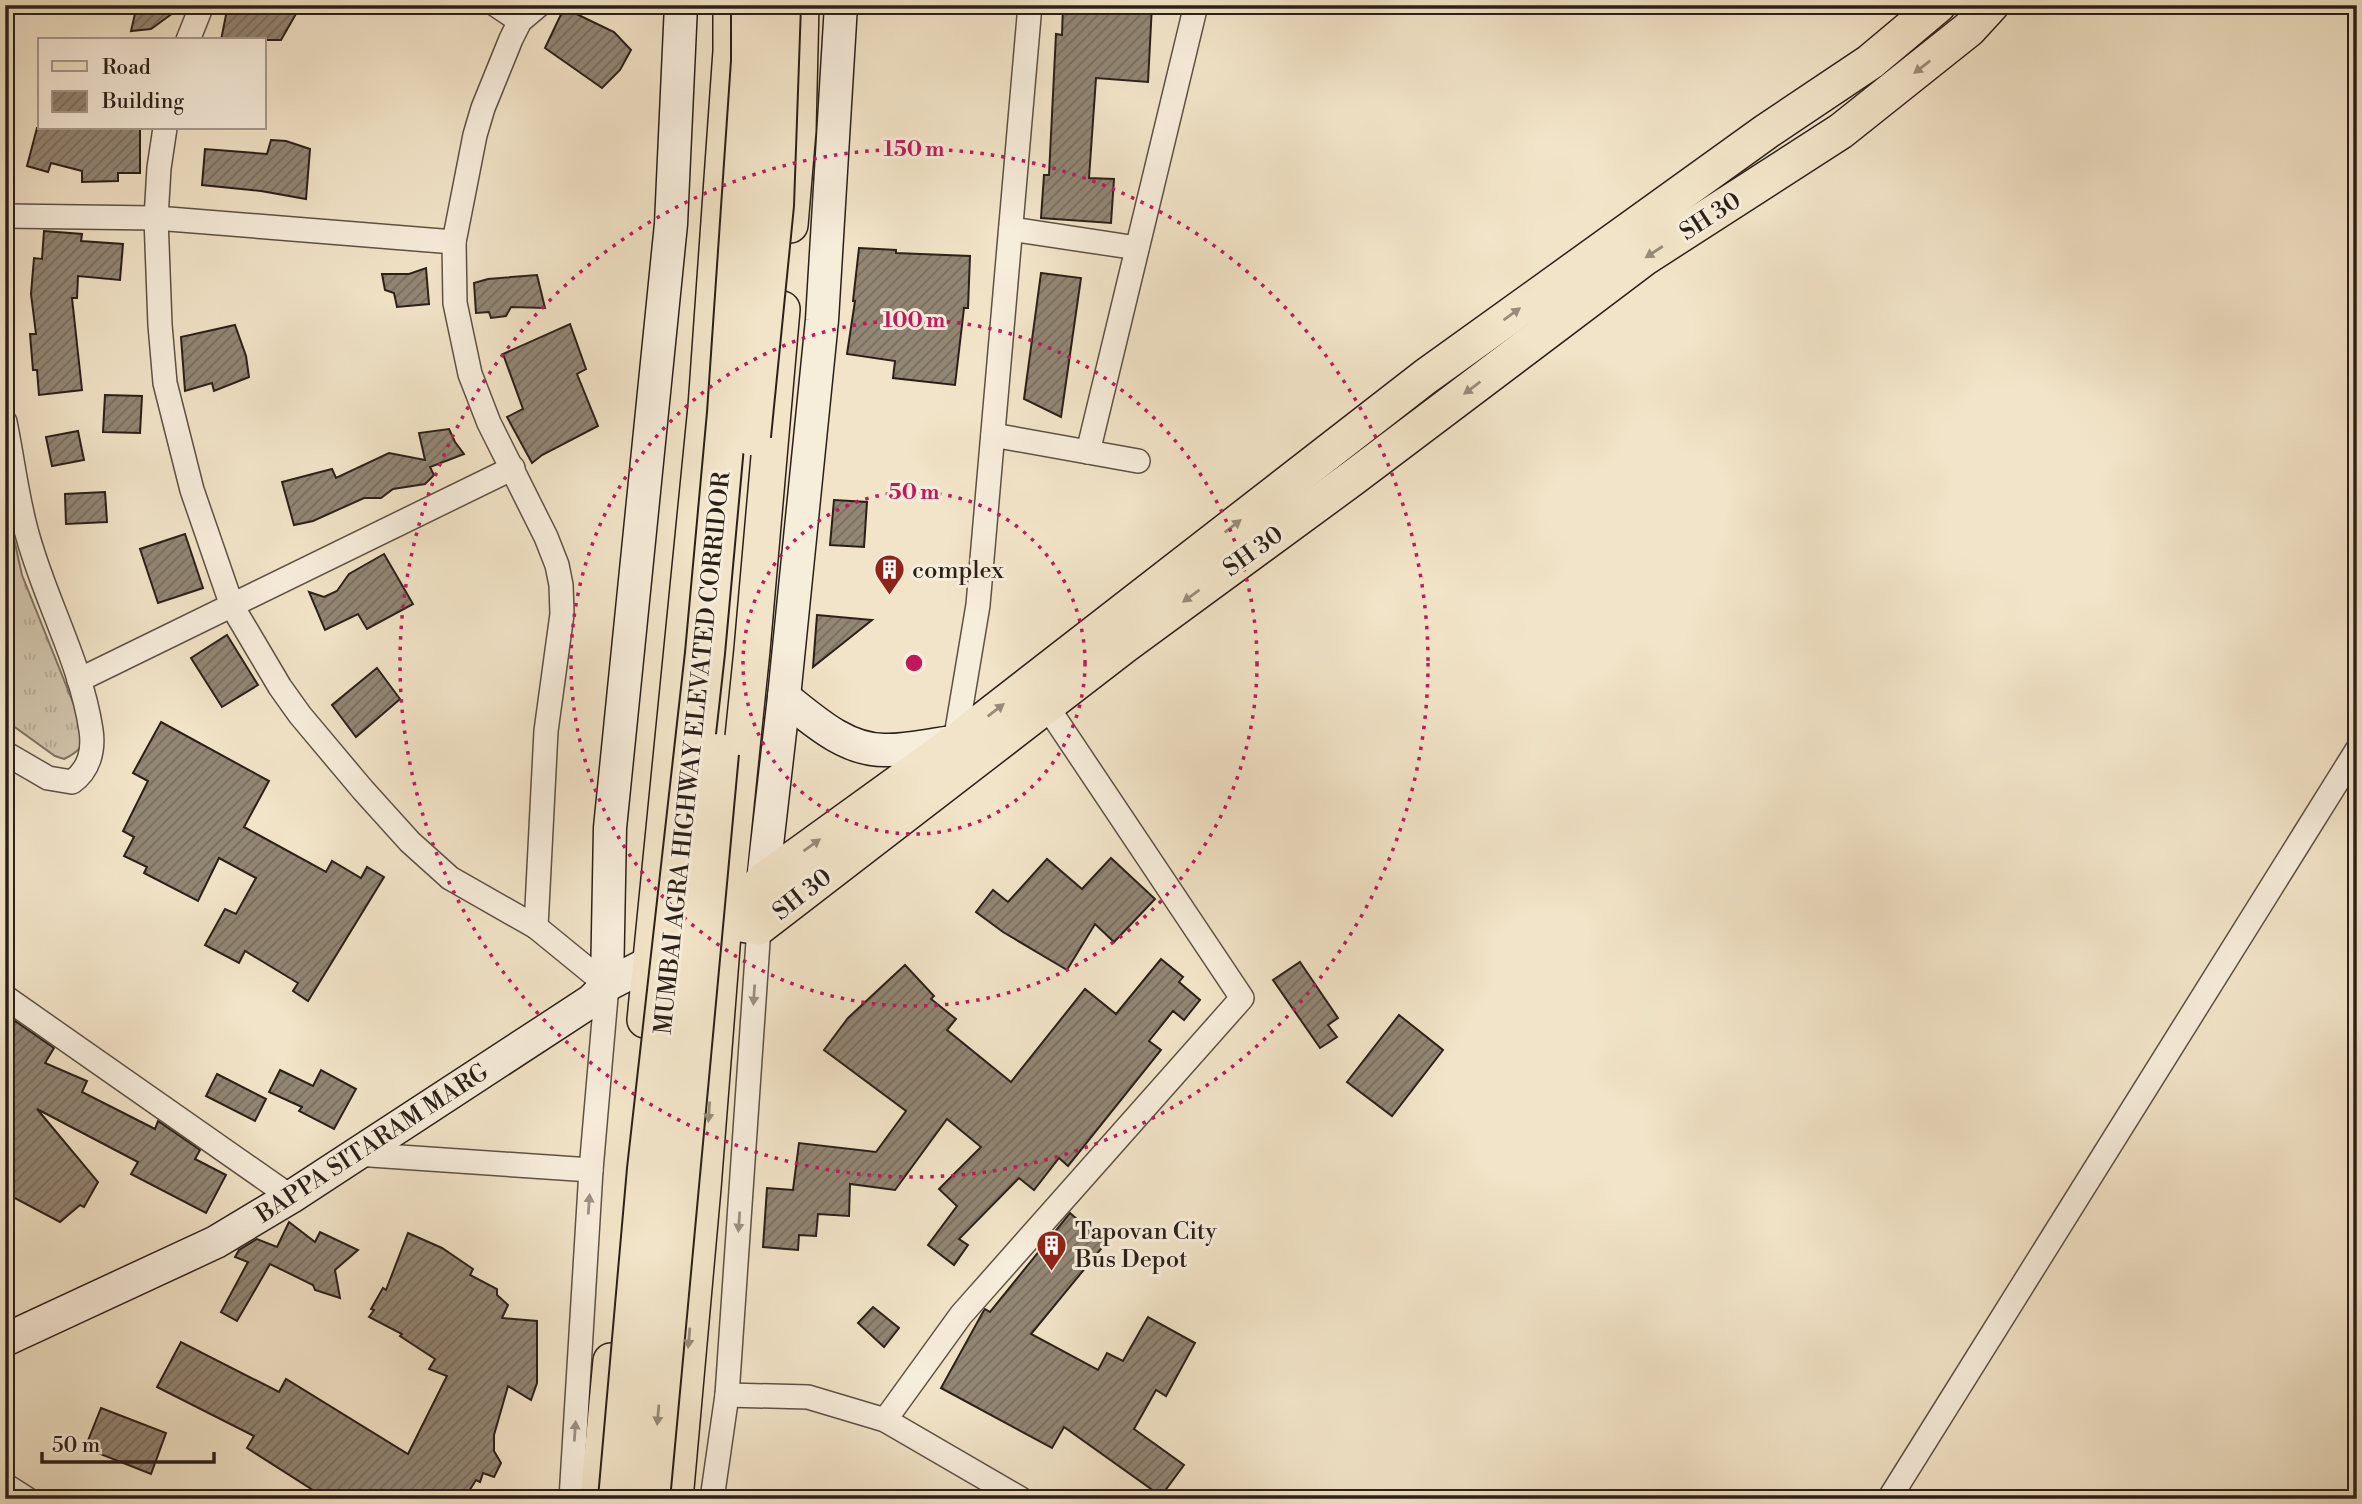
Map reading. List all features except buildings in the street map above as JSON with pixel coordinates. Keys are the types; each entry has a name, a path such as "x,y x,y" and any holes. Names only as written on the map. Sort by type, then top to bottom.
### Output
{"highway":[{"name":"MUMBAI AGRA HIGHWAY ELEVATED CORRIDOR","path":"618,1499 646,1168 705,653 727,413 751,61 751,5"},
{"name":"MUMBAI AGRA HIGHWAY ELEVATED CORRIDOR","path":"650,1499 719,753 774,205 781,5"}],"main road":[{"path":"598,1499 706,407 731,5"},
{"path":"675,1499 724,921 752,650 799,130 801,5"},
{"name":"SH 30","path":"724,921 764,880 968,748 1046,705 1644,258 1841,131 1950,45 1991,5"},
{"path":"1933,10 1950,45"},
{"name":"SH 30","path":"724,921 759,927 968,748 1425,377 1767,131 1870,62 1933,10"}],"street":[{"path":"189,38 202,5"},
{"path":"496,5 520,21"},
{"path":"536,927 546,731 562,614 561,584 547,537 489,423 470,374 455,303 454,242 483,108 520,21 539,5"},
{"path":"571,1499 591,1170 607,985 610,828 671,224 681,5"},
{"path":"712,1499 727,1395 759,927 822,320 841,5"},
{"path":"784,697 821,726 852,744 883,750 968,748 1030,5"},
{"path":"1088,452 1196,5"},
{"path":"165,130 156,218 165,383 192,490 232,606 280,687 300,715 388,819 450,878 536,927 607,985"},
{"path":"5,216 156,218 454,242"},
{"path":"1011,229 1137,248"},
{"path":"5,422 27,536 79,680 92,744 90,757 79,777 72,782 48,778 5,753"},
{"path":"993,435 1138,461"},
{"path":"79,680 513,468"},
{"path":"885,1420 961,1315 1242,998 1046,705"},
{"path":"1889,1499 2357,750"},
{"name":"BAPPA SITARAM MARG","path":"5,1340 216,1242 291,1197 591,1001 607,985 724,921"},
{"path":"5,997 291,1197"},
{"path":"356,1154 591,1170"},
{"path":"727,1395 808,1397 885,1420 1021,1499"},
{"path":"5,1485 27,1499"}],"green space":[{"path":"5,498 22,575 84,730 80,748 64,759 55,756 5,720"}],"place":[{"name":"complex","path":"889,597"},
{"name":"Tapovan City Bus Depot","path":"1052,1272"}]}
